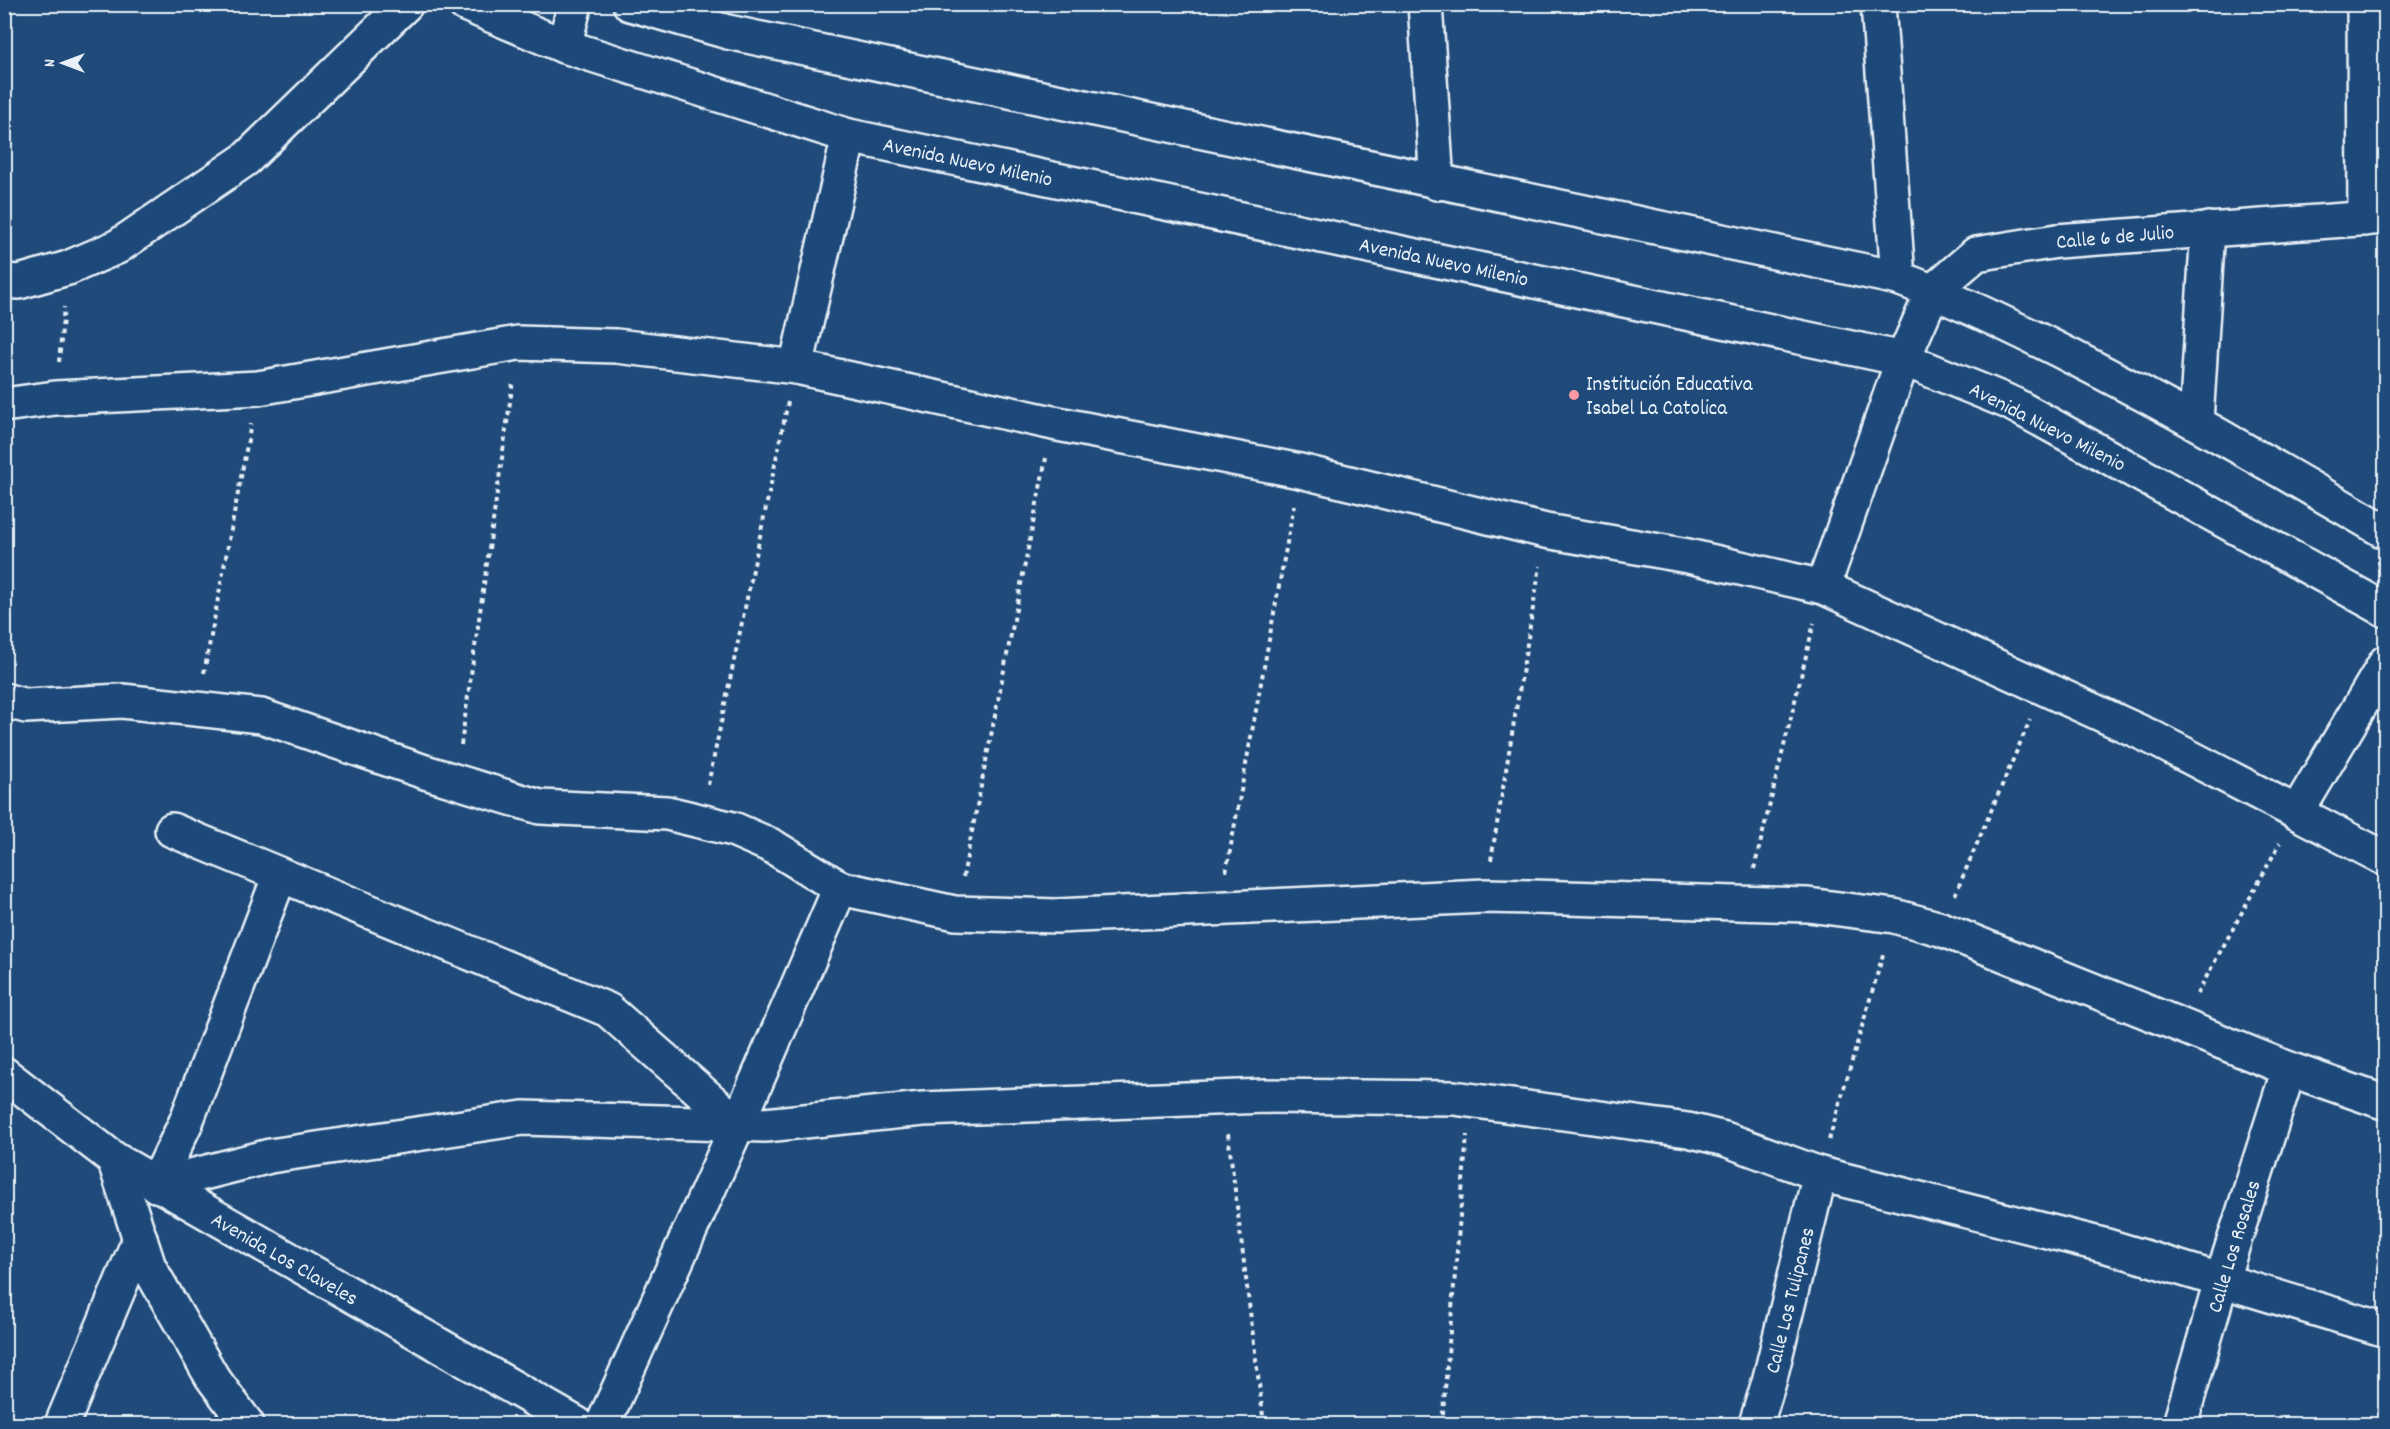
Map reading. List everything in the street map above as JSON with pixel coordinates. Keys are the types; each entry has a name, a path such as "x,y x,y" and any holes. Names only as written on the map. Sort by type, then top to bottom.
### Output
{"street":[{"path":"4,281 19,282 68,268 117,247 246,159 406,4"},
{"name":"Avenida Nuevo Milenio","path":"465,4 564,46 849,136 1903,359 2011,403 2385,610"},
{"path":"564,46 575,4"},
{"path":"630,4 728,32 1437,183 1898,278 1934,291 2038,340 2196,421 2385,532"},
{"path":"1425,4 1437,183"},
{"path":"1878,4 1898,278"},
{"path":"2364,4 2375,218"},
{"path":"796,367 849,136"},
{"name":"Calle 6 de Julio","path":"1823,587 1903,359 1934,291 1976,254 2057,240 2375,218"},
{"path":"2196,421 2208,229"},
{"path":"4,405 55,398 258,388 518,343 616,346 796,367 1053,423 1300,471 1546,531 1688,556 1823,587 2151,736 2385,859"},
{"path":"2297,812 2385,662"},
{"path":"4,700 26,706 122,701 261,716 540,807 667,813 733,829 772,846 840,888 955,913 1056,916 1485,896 1808,905 1894,916 1941,929 2289,1069 2385,1103"},
{"path":"172,830 608,1010 738,1124"},
{"path":"156,1185 186,1122 280,875"},
{"path":"603,1425 738,1124 840,888"},
{"name":"Calle Los Rosales","path":"2180,1425 2221,1282 2289,1069"},
{"name":"Avenida Los Claveles","path":"4,1074 114,1159 156,1185 577,1425"},
{"path":"156,1185 270,1156 523,1118 765,1125 923,1109 1223,1098 1454,1098 1688,1130 1725,1139 1820,1174 2107,1246 2385,1330"},
{"path":"114,1159 149,1267 206,1367 247,1425"},
{"name":"Calle Los Tulipanes","path":"1756,1425 1769,1382 1820,1174"},
{"path":"62,1425 140,1238"}],"path":[{"path":"55,398 68,268"},
{"path":"456,781 518,343"},
{"path":"700,821 796,367"},
{"path":"198,709 258,388"},
{"path":"955,913 1053,423"},
{"path":"1216,908 1231,852 1300,471"},
{"path":"1485,896 1546,531"},
{"path":"1746,905 1823,587"},
{"path":"1941,929 2045,686"},
{"path":"2181,1024 2297,812"},
{"path":"1820,1174 1894,916"},
{"path":"1223,1098 1264,1425"},
{"path":"1442,1425 1470,1101"}],"place":[{"name":"Institución Educativa Isabel La Catolica","path":"1574,395"}]}
